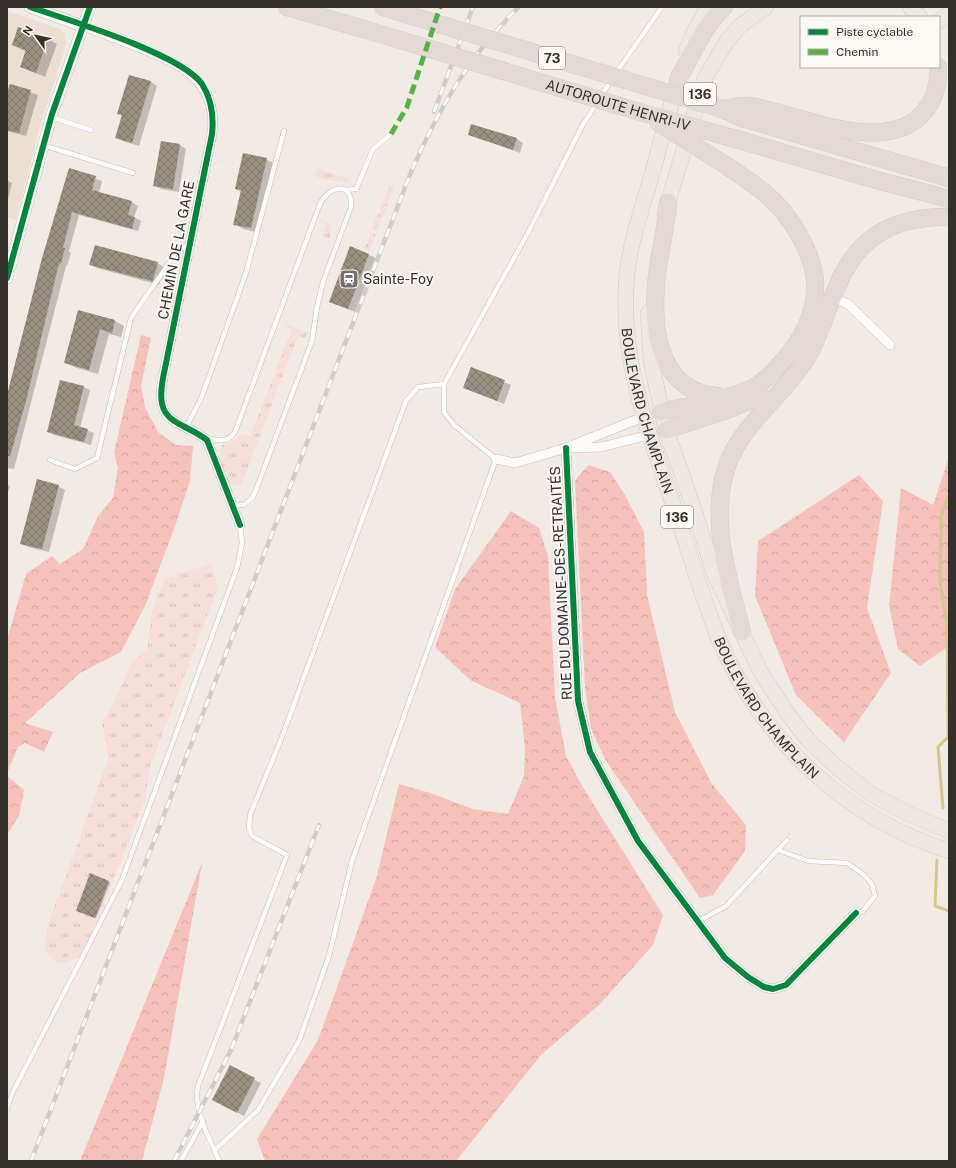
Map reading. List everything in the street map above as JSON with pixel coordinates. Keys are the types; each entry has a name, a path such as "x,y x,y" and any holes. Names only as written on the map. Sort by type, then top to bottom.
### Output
{"highway":[{"name":"AUTOROUTE HENRI-IV","path":"287,7 643,113 873,179 949,199"},
{"name":"AUTOROUTE HENRI-IV","path":"382,7 722,109 745,112 949,178"},
{"path":"678,79 700,36 724,7"},
{"path":"745,112 866,132 891,132 912,124 928,106 936,91 938,68"},
{"path":"643,113 727,166 767,195 783,212 801,238 815,282 812,311 807,325 791,352 769,376 745,391 662,412"},
{"path":"668,202 667,220 658,268 655,296 657,331 661,349 671,372 688,388 708,395 726,396"},
{"path":"742,632 722,556 720,500 723,480 734,451 746,432 808,355 819,332 832,297 848,264 872,238 890,228 907,221 925,218 949,217"},
{"path":"666,430 727,410 760,396 785,380 798,368"}],"main road":[{"name":"BOULEVARD CHAMPLAIN","path":"708,7 693,34 678,79 630,254 626,287 627,342 643,417 718,637 739,680 770,727 820,780 861,811 896,830 949,851"},
{"name":"BOULEVARD CHAMPLAIN","path":"766,7 740,26 727,41 705,78 655,248 650,274 648,309 652,362 662,412 666,430 693,506 714,573 760,671 788,714 808,740 839,770 871,794 908,813 949,831"},
{"path":"910,7 919,16"},
{"path":"940,20 949,14"},
{"path":"643,417 662,412"},
{"path":"649,435 666,430"}],"street":[{"path":"30,7 84,26"},
{"path":"7,278 51,117 90,7"},
{"name":"CHEMIN DE LA GARE","path":"84,26 169,59 184,68 201,84 209,99 214,115 212,134 188,246 160,391 164,410 176,424 202,436"},
{"path":"814,293 832,297 848,304 890,345"},
{"name":"RUE DU DOMAINE-DES-RETRAITÉS","path":"496,459 515,463 566,448 643,417"},
{"name":"RUE DU DOMAINE-DES-RETRAITÉS","path":"566,448 601,447 649,435"},
{"path":"202,436 211,447 240,526"},
{"name":"RUE DU DOMAINE-DES-RETRAITÉS","path":"566,448 578,701 590,752 638,841 697,922 726,958 748,977 764,987 773,989 786,985 856,913"}],"lane":[{"path":"220,1161 203,1121 197,1099 198,1086 287,855 252,836 249,829 250,815 280,742 406,401 418,387 444,384 530,231 582,126 627,55 662,7"},
{"path":"51,117 91,130"},
{"path":"185,429 201,399 246,273 284,131"},
{"path":"202,436 223,441 235,432 320,204 325,195 332,189 338,188 350,191 356,189 373,149 391,134"},
{"path":"43,145 134,173"},
{"path":"229,498 234,504 244,505 252,497 259,483 312,341 321,287 351,207 351,197 345,190"},
{"path":"50,460 75,469 97,458 131,318 178,249 188,246"},
{"name":"RUE DU DOMAINE-DES-RETRAITÉS","path":"444,384 444,412 454,425 496,459"},
{"path":"215,1150 258,1110 299,1041 329,956 352,862 496,459"},
{"path":"7,1108 13,1092 122,880 236,568 242,543 240,526"},
{"path":"697,922 726,906 787,840"},
{"path":"778,850 808,861 847,863 863,874 872,884 875,896 862,912 856,913"},
{"path":"181,1161 203,1121"}],"shaded area":[{"path":"7,11 60,29 65,34 65,41 67,42 40,126 16,220 7,217"}],"green space":[{"path":"318,168 351,180 351,183 329,180 315,176"},
{"path":"389,186 394,188 377,231 372,229"},
{"path":"320,219 330,224 330,239 322,236 327,224 318,220"},
{"path":"371,232 376,234 369,252 364,250"},
{"path":"284,324 308,333 305,338 298,336 242,483 238,486 233,486 228,481 222,466 220,456 221,448 225,444 236,439 241,433 250,436 292,329 283,325"},
{"path":"141,335 151,338 141,386 145,407 158,432 176,445 193,446 190,481 174,529 145,606 121,652 80,673 25,723 53,732 44,752 25,743 18,747 7,773 7,640 26,574 52,556 60,564 83,549 98,516 113,498 118,467 114,453"},
{"path":"949,457 949,646 920,666 898,649 889,606 901,488 933,505"},
{"path":"588,465 610,472 625,495 644,532 647,595 675,712 712,784 746,825 745,851 713,895 700,898 606,761 591,729 585,688 575,481"},
{"path":"859,475 883,501 867,608 891,673 844,742 796,695 755,596 758,541"},
{"path":"511,511 539,528 548,556 555,697 566,756 584,789 663,915 653,945 599,1005 541,1055 456,1161 265,1161 257,1139 318,1040 376,879 399,784 430,793 473,809 508,814 524,776 525,748 520,703 470,680 435,647 455,589"},
{"path":"211,564 218,587 149,770 146,798 83,956 59,964 44,950 48,925 108,759 102,722 119,693 130,664 147,649 152,611 165,578"},
{"path":"7,776 24,790 19,816 7,835"},
{"path":"202,863 164,1078 142,1161 80,1161"}],"building":[{"path":"18,27 48,38 36,73 20,67 26,50 12,45"},
{"path":"129,75 151,81 132,143 115,138 122,115 117,114"},
{"path":"10,84 31,90 19,133 7,130 7,93"},
{"path":"471,124 517,138 513,150 468,135"},
{"path":"161,141 180,144 173,189 153,186"},
{"path":"243,153 267,158 251,228 233,225 241,190 235,189"},
{"path":"69,168 96,176 92,190 132,201 128,215 135,217 132,229 72,212 63,248 65,248 61,264 59,263 26,401 10,456 7,456 7,395 42,258"},
{"path":"95,245 158,262 153,280 152,281 89,265"},
{"path":"350,246 369,254 348,309 329,302"},
{"path":"78,310 115,320 112,333 100,329 89,370 64,363"},
{"path":"471,367 505,380 497,401 463,388"},
{"path":"60,380 84,386 74,425 88,429 84,442 47,432"},
{"path":"37,479 59,485 42,549 20,544"},
{"path":"90,873 109,881 95,918 76,911"},
{"path":"230,1065 255,1078 237,1113 212,1100"}],"waterway":[{"path":"943,808 938,747 948,737 947,624 940,581 941,516 949,495"},
{"path":"937,860 935,906 949,911"}],"railway":[{"path":"434,112 473,7"},
{"path":"31,1161 411,172 444,105 470,64 501,25 519,7"},
{"path":"174,1161 231,1050 319,825"}],"marked path":[{"path":"391,134 407,107 440,7"}],"cycle path":[{"path":"30,7 96,29 172,61 190,73 202,84 208,96 213,121 212,134 161,393 162,405 171,419 207,440 240,525"},
{"path":"7,278 52,114 90,7"},
{"path":"566,448 578,701 590,752 638,841 725,958 748,977 764,987 773,989 786,985 856,913"}],"place":[{"name":"Sainte-Foy","path":"349,279"}]}
